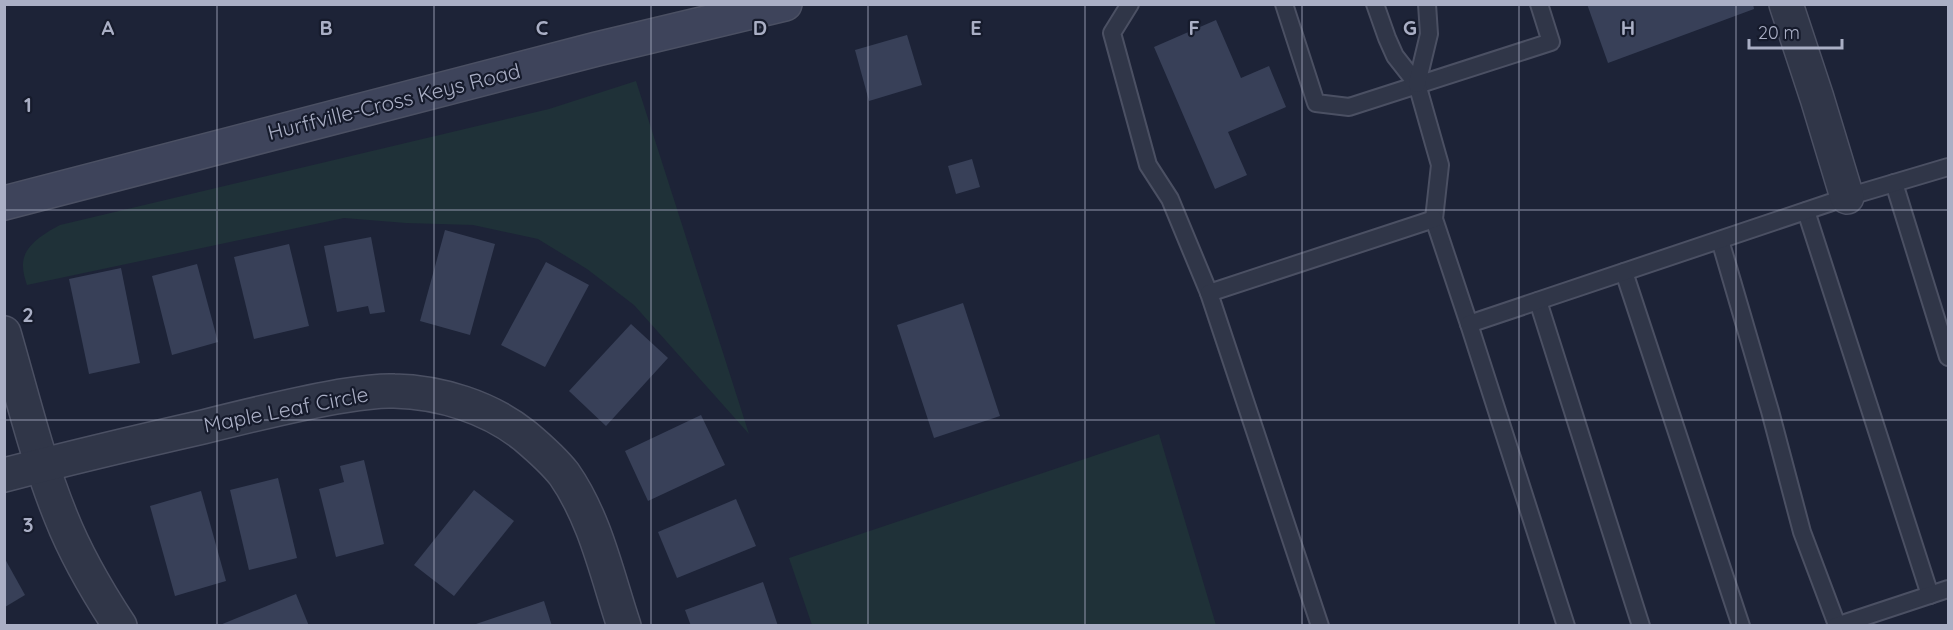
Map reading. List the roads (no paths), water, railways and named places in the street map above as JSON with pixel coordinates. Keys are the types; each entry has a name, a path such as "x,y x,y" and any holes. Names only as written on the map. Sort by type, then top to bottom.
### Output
{"main road":[{"name":"Hurffville-Cross Keys Road","path":"4,203 597,49 785,4"}],"street":[{"path":"1786,4 1847,197"},
{"path":"4,333 42,465 61,519 78,555 120,626"},
{"name":"Maple Leaf Circle","path":"4,475 305,402 364,392 394,390 422,393 452,400 483,410 500,419 534,444 562,473 573,489 591,526 624,626"}],"lane":[{"path":"1130,4 1112,33 1148,165 1170,198 1209,293 1320,626"},
{"path":"1284,4 1316,103 1349,107 1551,42 1539,4"},
{"path":"1375,4 1395,56 1417,84 1440,165 1434,219 1566,626"},
{"path":"1417,84 1430,34 1427,4"},
{"path":"1469,324 1847,197 1948,167"},
{"path":"1894,183 1948,357"},
{"path":"1806,211 1930,595"},
{"path":"1209,293 1434,219"},
{"path":"1720,240 1770,411 1802,532 1837,625 1948,589"},
{"path":"1624,272 1742,626"},
{"path":"1538,301 1641,626"}]}
